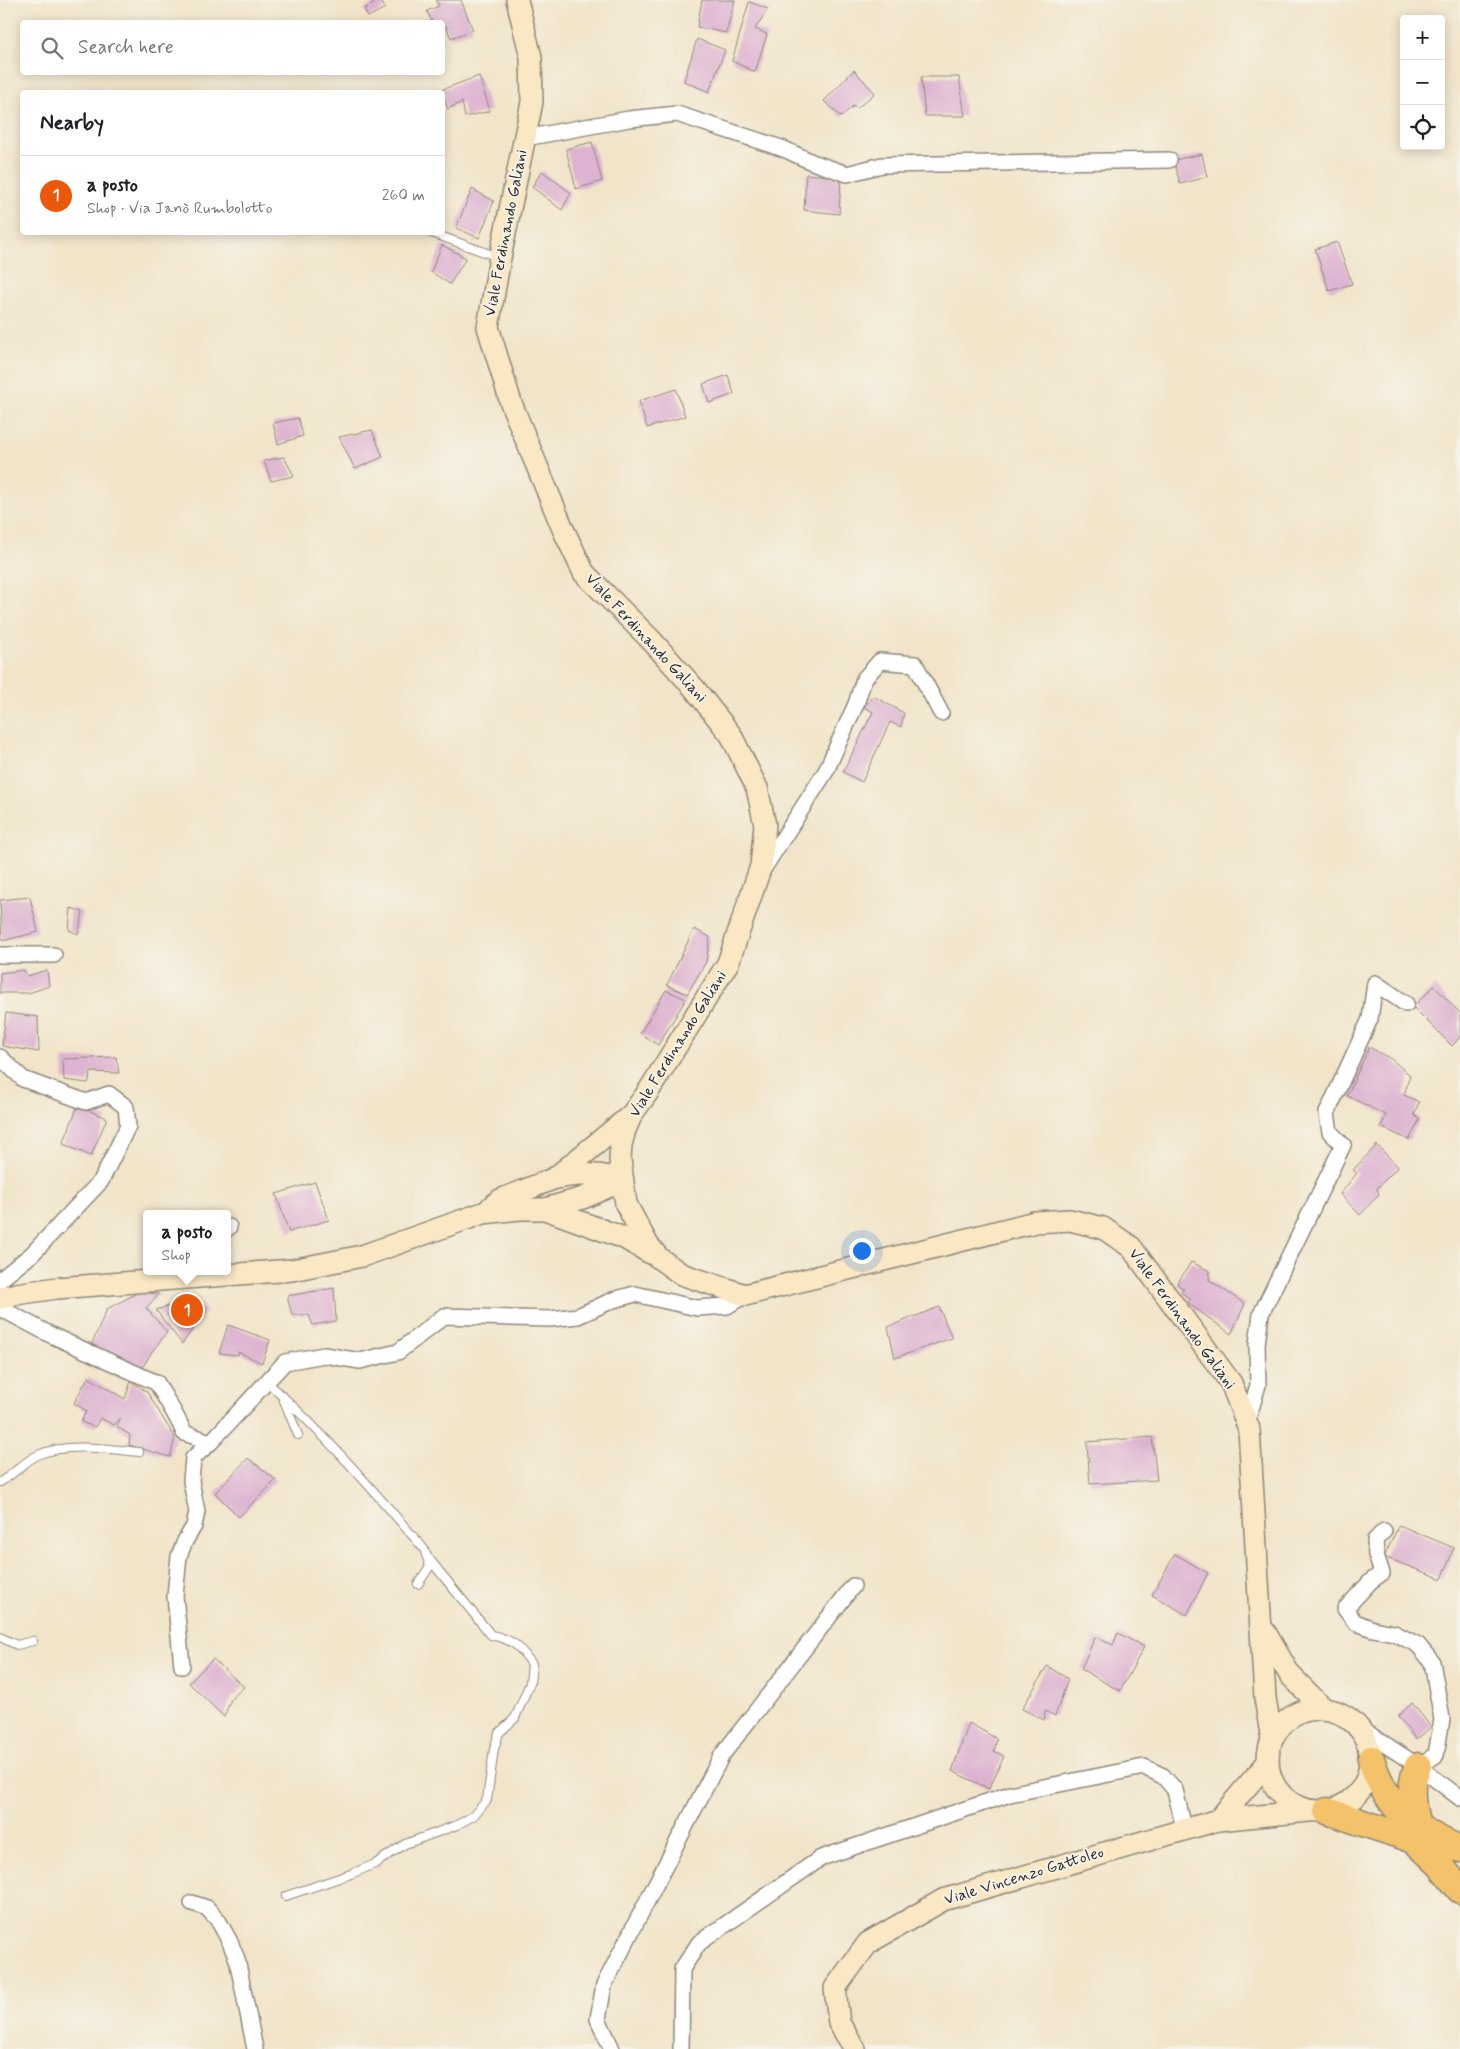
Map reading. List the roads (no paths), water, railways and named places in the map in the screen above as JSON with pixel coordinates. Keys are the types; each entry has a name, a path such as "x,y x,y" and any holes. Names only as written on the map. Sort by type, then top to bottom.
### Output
{"highway":[{"path":"1371,1759 1376,1775 1390,1801 1460,1890"},
{"path":"1415,1833 1412,1778 1418,1766"},
{"path":"1318,1811 1415,1833 1450,1845"}],"main road":[{"name":"Viale Ferdinando Galiani","path":"517,0 531,57 532,102 488,327 511,403 562,529 584,573 652,641 694,688 732,735 757,788 765,825 761,866 728,963 648,1092 632,1114 620,1145 621,1181 626,1204 635,1224 659,1258 681,1274 745,1295 1035,1222 1070,1220 1103,1228 1131,1247 1230,1382 1247,1423 1250,1439 1265,1698 1272,1740"},
{"path":"555,1178 632,1114"},
{"path":"483,1213 500,1200 555,1178 593,1174 611,1176 621,1181"},
{"path":"231,1273 292,1270 362,1256 483,1213 545,1209 583,1198 621,1181"},
{"path":"545,1209 624,1238 659,1258"},
{"path":"0,1298 57,1288 191,1275"},
{"path":"1262,1626 1290,1675 1324,1708"},
{"path":"1324,1708 1350,1718 1360,1728 1367,1740 1371,1759 1369,1774 1358,1794 1344,1805 1318,1811 1293,1804 1280,1793 1271,1779 1268,1762 1272,1740 1280,1726 1292,1716 1307,1710 1324,1708"},
{"path":"1218,1820 1268,1762"},
{"name":"Viale Vincenzo Gattoleo","path":"855,2049 839,2023 835,1988 868,1943 943,1900 1184,1828 1218,1820 1318,1811"}],"street":[{"path":"525,138 629,119 676,114 784,150 847,174 882,165 1169,160"},
{"path":"756,881 826,771 856,704 864,679 880,660 915,664 940,713"},
{"path":"0,955 54,955"},
{"path":"1247,1423 1258,1385 1256,1344 1261,1314 1343,1145 1330,1132 1326,1113 1370,1018 1375,983 1406,1004"},
{"path":"0,1057 23,1079 86,1102 109,1094 126,1107 128,1126 101,1181 32,1254 0,1280"},
{"path":"182,1666 176,1596 179,1556 194,1526 196,1512 191,1481 193,1458 211,1442 285,1362 324,1355 360,1361 398,1352 444,1316 550,1319 578,1316 613,1300 635,1294 697,1308 727,1306 745,1295"},
{"path":"0,1308 51,1335 157,1383 168,1404 178,1417 184,1433 211,1442"},
{"path":"1384,1531 1375,1540 1376,1556 1382,1573 1371,1581 1345,1609 1355,1622 1373,1629 1394,1633 1418,1645 1432,1662 1442,1719 1436,1755 1418,1766"},
{"path":"612,2049 598,2019 604,1985 722,1755 853,1586"},
{"path":"1360,1728 1418,1766 1460,1798"},
{"path":"681,2049 682,1969 700,1943 821,1858 1010,1794 1144,1767 1163,1776 1175,1790 1184,1828"},
{"path":"192,1903 207,1908 218,1920 232,1946 241,1976 255,2049"}],"lane":[{"path":"437,235 500,258"},
{"path":"267,1382 325,1437 424,1549 430,1566 418,1584"},
{"path":"283,1396 298,1435"},
{"path":"0,1482 12,1476 38,1455 72,1447 139,1452"},
{"path":"286,1896 351,1874 375,1864 405,1844 457,1826 473,1816 487,1800 494,1749 499,1733 515,1718 530,1683 532,1664 518,1644 503,1637 491,1635 426,1555"},
{"path":"0,1637 17,1645 33,1641"}],"place":[{"name":"a posto","path":"187,1310"}]}
